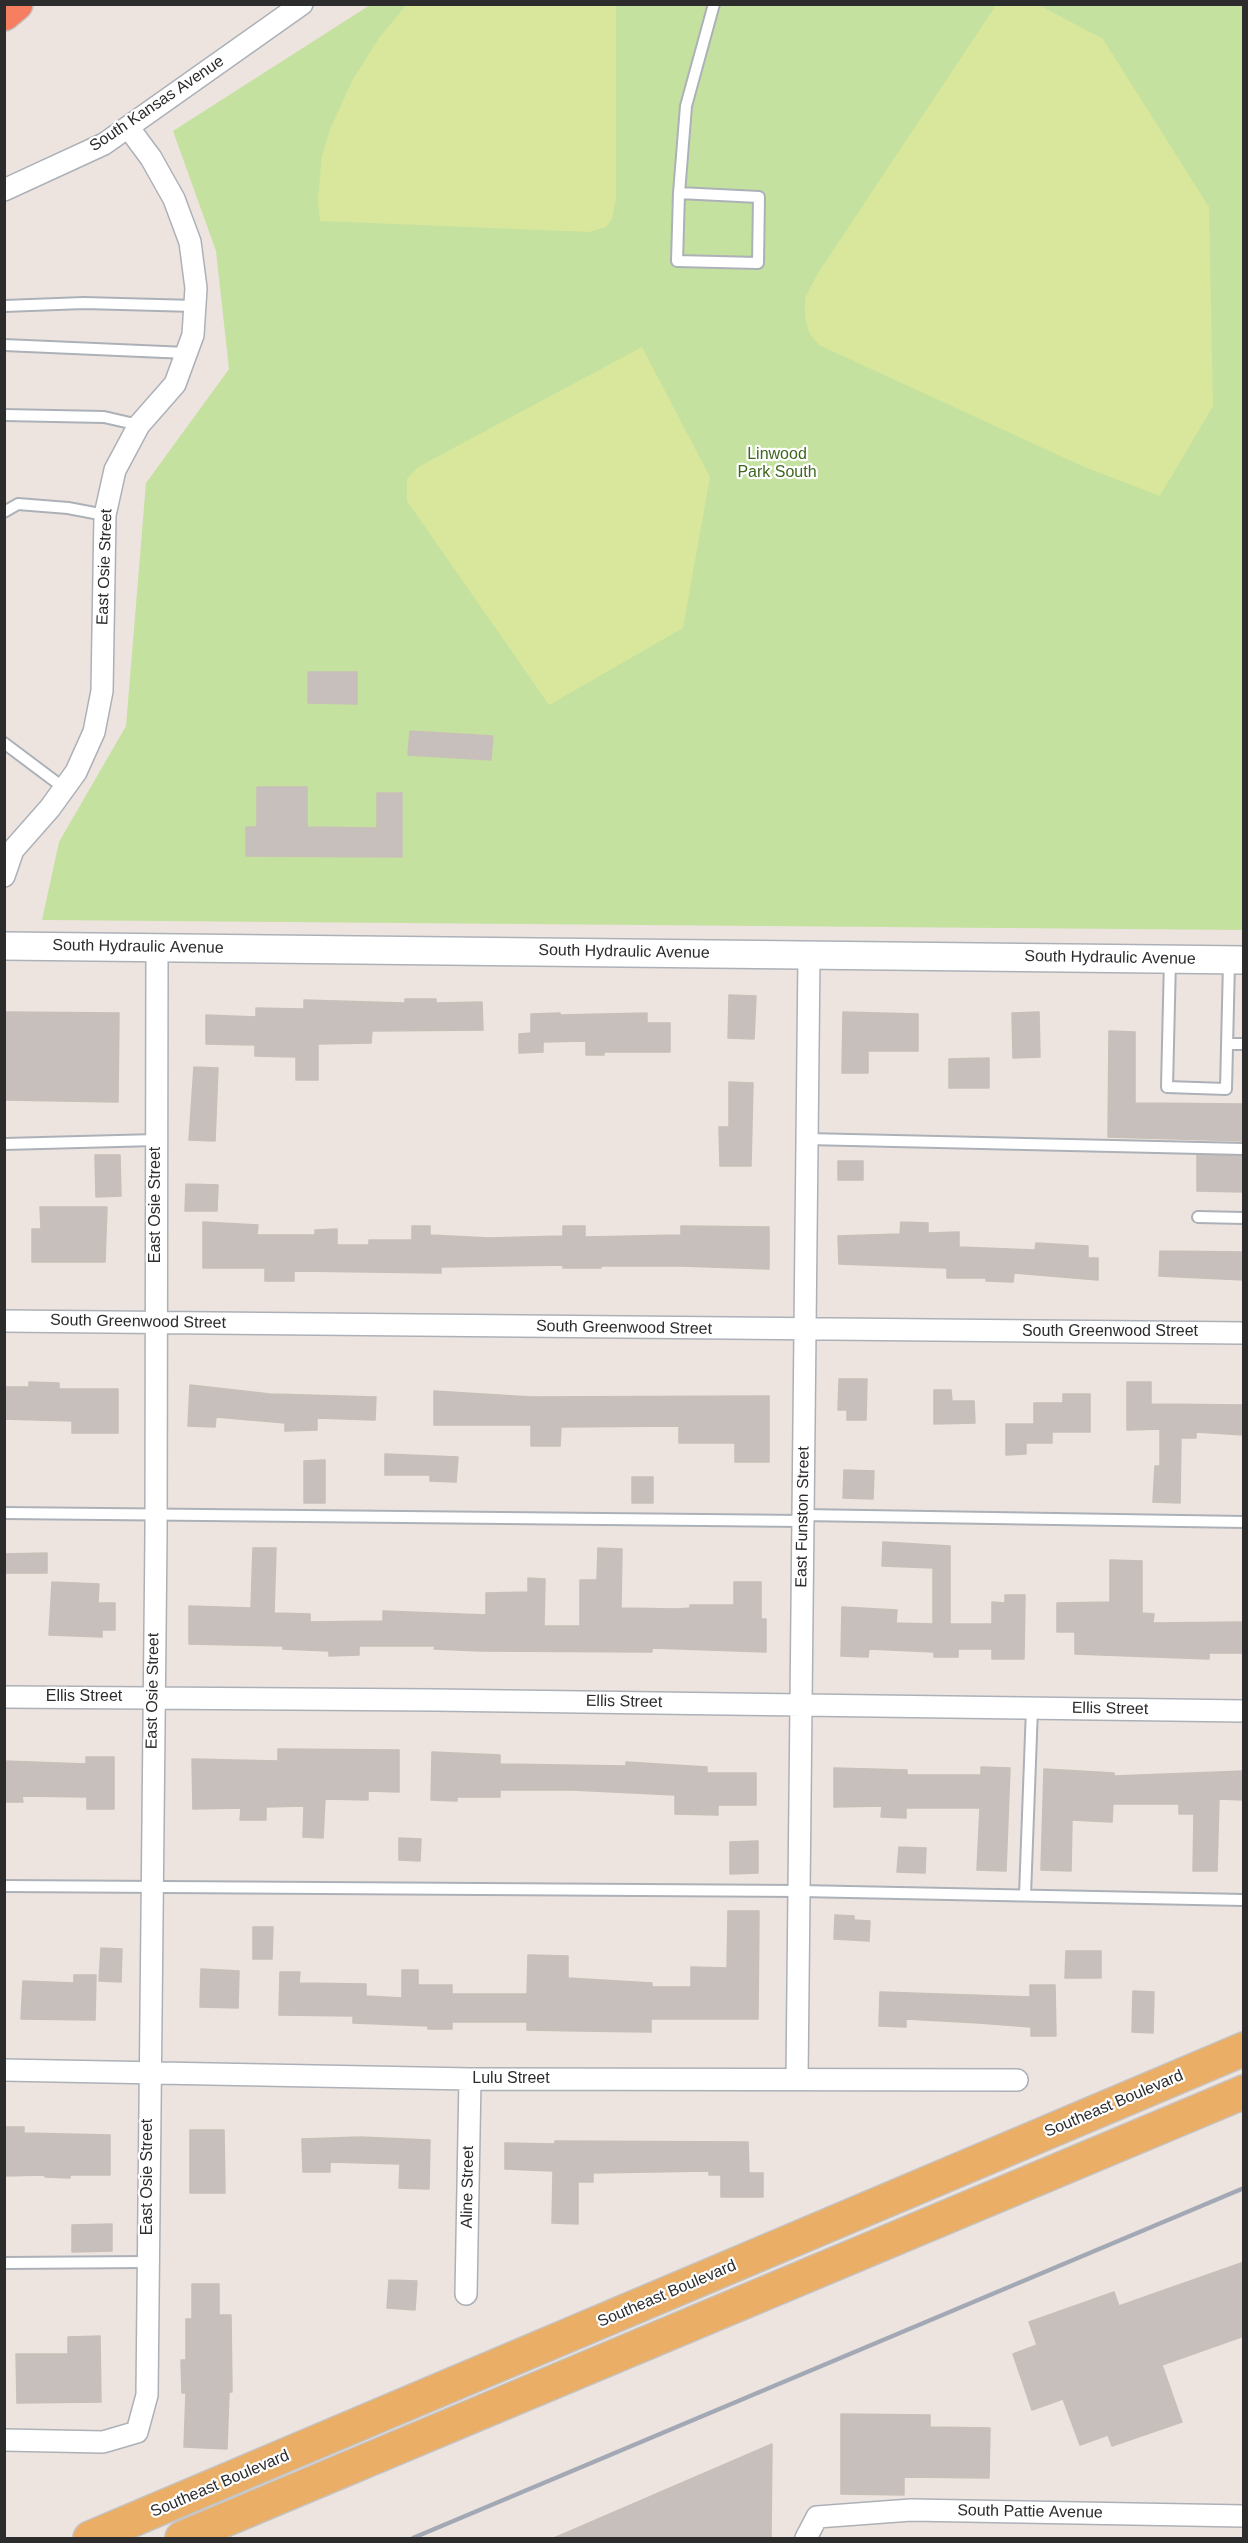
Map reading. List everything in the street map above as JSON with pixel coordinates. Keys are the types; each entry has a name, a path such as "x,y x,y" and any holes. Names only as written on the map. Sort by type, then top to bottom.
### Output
{"highway":[{"path":"4,14 15,4"}],"main road":[{"name":"Southeast Boulevard","path":"90,2538 1244,2049"},
{"path":"182,2538 1244,2092"}],"street":[{"name":"South Kansas Avenue","path":"4,190 104,144 302,4"},
{"name":"East Osie Street","path":"4,876 13,850 76,772 94,732 102,691 105,514 115,470 139,425 175,384 193,335 196,288 190,242 178,210 151,158 128,127"},
{"name":"South Hydraulic Avenue","path":"4,946 1236,959"},
{"name":"East Osie Street","path":"4,2440 103,2442 137,2432 147,2395 148,2071 156,1514 157,948"},
{"name":"East Funston Street","path":"797,2078 809,956"},
{"name":"South Greenwood Street","path":"4,1321 1244,1333"},
{"name":"Ellis Street","path":"4,1697 1244,1711"},
{"name":"Lulu Street","path":"4,2070 470,2079 1017,2080"},
{"name":"Aline Street","path":"466,2294 470,2079"},
{"name":"South Pattie Avenue","path":"806,2538 817,2517 912,2510 1244,2516"}],"lane":[{"path":"680,193 759,197 758,263 677,261 680,193 686,105 714,4"},
{"path":"4,306 84,303 195,306"},
{"path":"4,345 187,353"},
{"path":"4,415 104,417 139,425"},
{"path":"4,512 18,504 105,514"},
{"path":"4,743 64,788"},
{"path":"1170,959 1167,1087 1226,1089 1227,1044 1236,959"},
{"path":"1227,1044 1244,1044"},
{"path":"807,1139 1244,1149"},
{"path":"4,1144 156,1140"},
{"path":"1197,1217 1244,1218"},
{"path":"4,1513 1244,1522"},
{"path":"1025,1895 1032,1708"},
{"path":"4,1886 800,1891 1244,1900"},
{"path":"4,2263 147,2262"}],"green space":[{"path":"407,4 616,5 616,198 612,219 606,227 590,232 320,221 318,199 322,156 330,129 352,81 379,38"},
{"name":"Linwood Park South","path":"370,5 1243,5 1243,930 42,920 59,842 126,726 146,483 229,369 216,251 173,131"},
{"path":"996,5 1039,5 1103,39 1209,207 1213,406 1160,496 1082,466 819,345 809,333 805,317 805,298 818,273"},
{"path":"642,347 710,477 683,628 549,705 407,501 407,479 417,468 431,460"}],"building":[{"path":"308,672 357,672 357,704 308,703"},
{"path":"410,731 493,736 491,760 408,755"},
{"path":"257,787 307,787 307,827 377,828 377,793 402,793 402,857 246,856 246,827 257,827"},
{"path":"729,995 756,996 754,1039 728,1038"},
{"path":"405,999 436,999 436,1003 482,1002 483,1030 372,1031 371,1043 318,1044 318,1080 296,1080 296,1057 255,1056 255,1045 206,1044 206,1015 256,1017 256,1008 304,1009 304,1000 405,1003"},
{"path":"4,1012 119,1013 118,1102 4,1100"},
{"path":"843,1012 918,1014 918,1051 868,1051 868,1073 842,1073"},
{"path":"1039,1012 1040,1057 1013,1058 1012,1013"},
{"path":"560,1013 560,1015 647,1013 647,1023 670,1023 670,1052 604,1052 604,1055 586,1055 586,1041 543,1042 543,1052 519,1053 519,1034 531,1033 531,1014"},
{"path":"1109,1031 1135,1032 1135,1103 1244,1104 1244,1141 1108,1137"},
{"path":"989,1058 989,1088 949,1088 949,1059"},
{"path":"194,1067 218,1068 215,1141 189,1140"},
{"path":"729,1082 753,1083 751,1166 720,1166 719,1127 729,1127"},
{"path":"95,1155 120,1155 121,1196 96,1197"},
{"path":"1197,1155 1244,1156 1244,1192 1197,1191"},
{"path":"838,1161 863,1161 863,1180 838,1180"},
{"path":"186,1184 218,1185 217,1211 185,1211"},
{"path":"40,1207 107,1207 105,1262 32,1262 32,1229 41,1229"},
{"path":"203,1222 258,1225 257,1235 315,1235 315,1230 337,1229 337,1245 369,1245 369,1240 412,1240 412,1226 430,1226 430,1235 489,1238 563,1236 563,1226 585,1226 585,1237 681,1235 681,1226 769,1227 769,1269 681,1266 563,1268 563,1265 441,1267 441,1273 294,1271 294,1281 265,1281 265,1268 203,1268"},
{"path":"901,1222 928,1223 928,1233 959,1232 959,1247 1035,1250 1036,1243 1088,1246 1088,1258 1098,1258 1098,1280 1014,1273 1013,1282 986,1281 986,1278 947,1278 947,1268 839,1264 838,1236 900,1234"},
{"path":"1160,1251 1244,1252 1244,1280 1159,1276"},
{"path":"839,1379 867,1379 866,1420 847,1420 847,1410 838,1410"},
{"path":"29,1382 59,1383 59,1389 118,1389 118,1433 72,1433 72,1421 4,1419 4,1387 29,1387"},
{"path":"1127,1382 1151,1382 1151,1404 1244,1405 1244,1435 1196,1432 1196,1438 1181,1438 1180,1503 1153,1502 1155,1466 1160,1466 1160,1429 1127,1430"},
{"path":"190,1385 270,1394 376,1397 375,1420 317,1418 317,1430 285,1431 285,1423 216,1417 215,1427 188,1426"},
{"path":"934,1390 951,1390 952,1401 974,1401 975,1423 934,1424"},
{"path":"434,1391 531,1397 769,1396 769,1462 735,1462 735,1443 679,1443 679,1426 561,1427 560,1446 531,1446 531,1425 434,1425"},
{"path":"1063,1394 1090,1394 1090,1432 1052,1432 1052,1443 1026,1443 1026,1454 1006,1455 1006,1424 1034,1424 1034,1403 1063,1403"},
{"path":"385,1454 458,1457 456,1482 430,1481 430,1475 385,1475"},
{"path":"325,1460 325,1503 304,1503 304,1461"},
{"path":"844,1470 874,1471 873,1499 843,1498"},
{"path":"632,1477 653,1477 653,1503 632,1503"},
{"path":"883,1542 950,1546 950,1624 992,1624 992,1602 1005,1603 1005,1595 1025,1595 1024,1659 992,1659 992,1649 958,1649 958,1657 934,1657 934,1652 869,1649 868,1657 841,1656 842,1607 897,1610 896,1623 933,1624 933,1568 882,1566"},
{"path":"253,1548 276,1548 274,1613 310,1614 310,1622 383,1621 383,1611 486,1615 486,1593 528,1592 528,1578 545,1579 544,1626 580,1626 580,1580 597,1580 598,1548 622,1549 621,1608 677,1609 690,1608 690,1605 734,1605 734,1582 761,1582 761,1619 766,1619 766,1652 652,1648 652,1652 481,1651 434,1649 435,1646 359,1646 359,1655 329,1656 329,1651 283,1649 283,1646 189,1644 189,1606 251,1608"},
{"path":"47,1553 47,1573 4,1573 4,1554"},
{"path":"1110,1560 1142,1561 1142,1613 1154,1614 1153,1623 1244,1622 1244,1653 1209,1653 1209,1659 1075,1654 1075,1632 1057,1632 1057,1603 1110,1602"},
{"path":"52,1582 99,1584 98,1603 115,1603 115,1630 102,1630 102,1637 49,1635"},
{"path":"278,1749 399,1750 399,1792 368,1791 368,1800 325,1799 323,1838 303,1837 304,1806 266,1807 266,1820 240,1820 241,1808 193,1809 192,1759 278,1761"},
{"path":"432,1752 500,1755 500,1764 626,1766 626,1762 707,1767 707,1773 756,1773 756,1805 718,1805 718,1815 675,1814 675,1795 572,1790 500,1790 500,1797 457,1797 457,1801 431,1800"},
{"path":"86,1757 114,1757 114,1809 87,1809 87,1797 22,1796 23,1802 4,1802 4,1761 86,1764"},
{"path":"981,1767 1010,1768 1006,1871 977,1870 980,1808 906,1808 906,1818 881,1817 882,1806 834,1807 834,1768 907,1770 907,1775 981,1775"},
{"path":"1044,1769 1114,1773 1114,1776 1244,1771 1244,1800 1219,1799 1217,1871 1193,1871 1194,1814 1179,1814 1179,1804 1113,1804 1112,1822 1072,1820 1071,1871 1041,1870"},
{"path":"399,1838 421,1839 420,1861 399,1860"},
{"path":"758,1841 758,1873 730,1874 730,1842"},
{"path":"899,1847 926,1848 925,1873 897,1872"},
{"path":"728,1911 759,1911 758,2019 651,2019 651,2032 527,2030 527,2022 452,2022 452,2029 428,2029 428,2026 353,2023 353,2016 279,2015 280,1972 300,1972 299,1983 366,1984 366,1996 402,1998 402,1970 418,1970 418,1985 452,1985 452,1994 527,1994 528,1955 568,1956 568,1978 652,1983 652,1987 691,1987 691,1967 727,1968"},
{"path":"835,1915 854,1916 854,1920 870,1921 869,1941 834,1939"},
{"path":"253,1927 273,1927 272,1959 253,1959"},
{"path":"101,1948 122,1949 121,1982 99,1981"},
{"path":"1066,1951 1101,1951 1101,1978 1065,1978"},
{"path":"201,1969 239,1971 238,2008 200,2007"},
{"path":"74,1975 96,1975 95,2020 21,2019 23,1981 74,1983"},
{"path":"1030,1985 1055,1985 1056,2036 1031,2036 1031,2027 979,2023 906,2019 906,2027 879,2026 880,1992 1030,1997"},
{"path":"1133,1991 1154,1992 1153,2033 1132,2032"},
{"path":"4,2127 24,2127 24,2133 110,2135 110,2175 70,2175 70,2178 45,2177 45,2175 4,2176"},
{"path":"190,2130 224,2130 225,2193 190,2193"},
{"path":"359,2137 430,2140 429,2189 399,2188 400,2164 330,2162 330,2172 303,2172 302,2139"},
{"path":"555,2141 748,2142 749,2173 763,2173 763,2197 721,2197 721,2175 709,2175 709,2171 593,2173 593,2182 578,2182 578,2224 552,2223 553,2171 505,2169 505,2143 555,2144"},
{"path":"112,2224 112,2251 72,2252 72,2225"},
{"path":"1244,2262 1244,2336 1162,2365 1182,2422 1112,2446 1108,2435 1080,2445 1063,2399 1032,2410 1013,2354 1037,2345 1029,2322 1114,2292 1119,2306"},
{"path":"389,2280 417,2281 415,2310 387,2308"},
{"path":"192,2284 219,2284 219,2315 231,2315 232,2392 229,2392 227,2449 184,2447 186,2393 182,2393 181,2360 186,2360 186,2319 192,2319"},
{"path":"100,2336 101,2402 17,2403 16,2354 68,2354 68,2337"},
{"path":"841,2414 930,2415 930,2427 990,2428 989,2478 904,2477 904,2495 841,2494"},
{"path":"772,2444 771,2538 554,2538"}],"railway":[{"path":"413,2538 1244,2188"}]}
